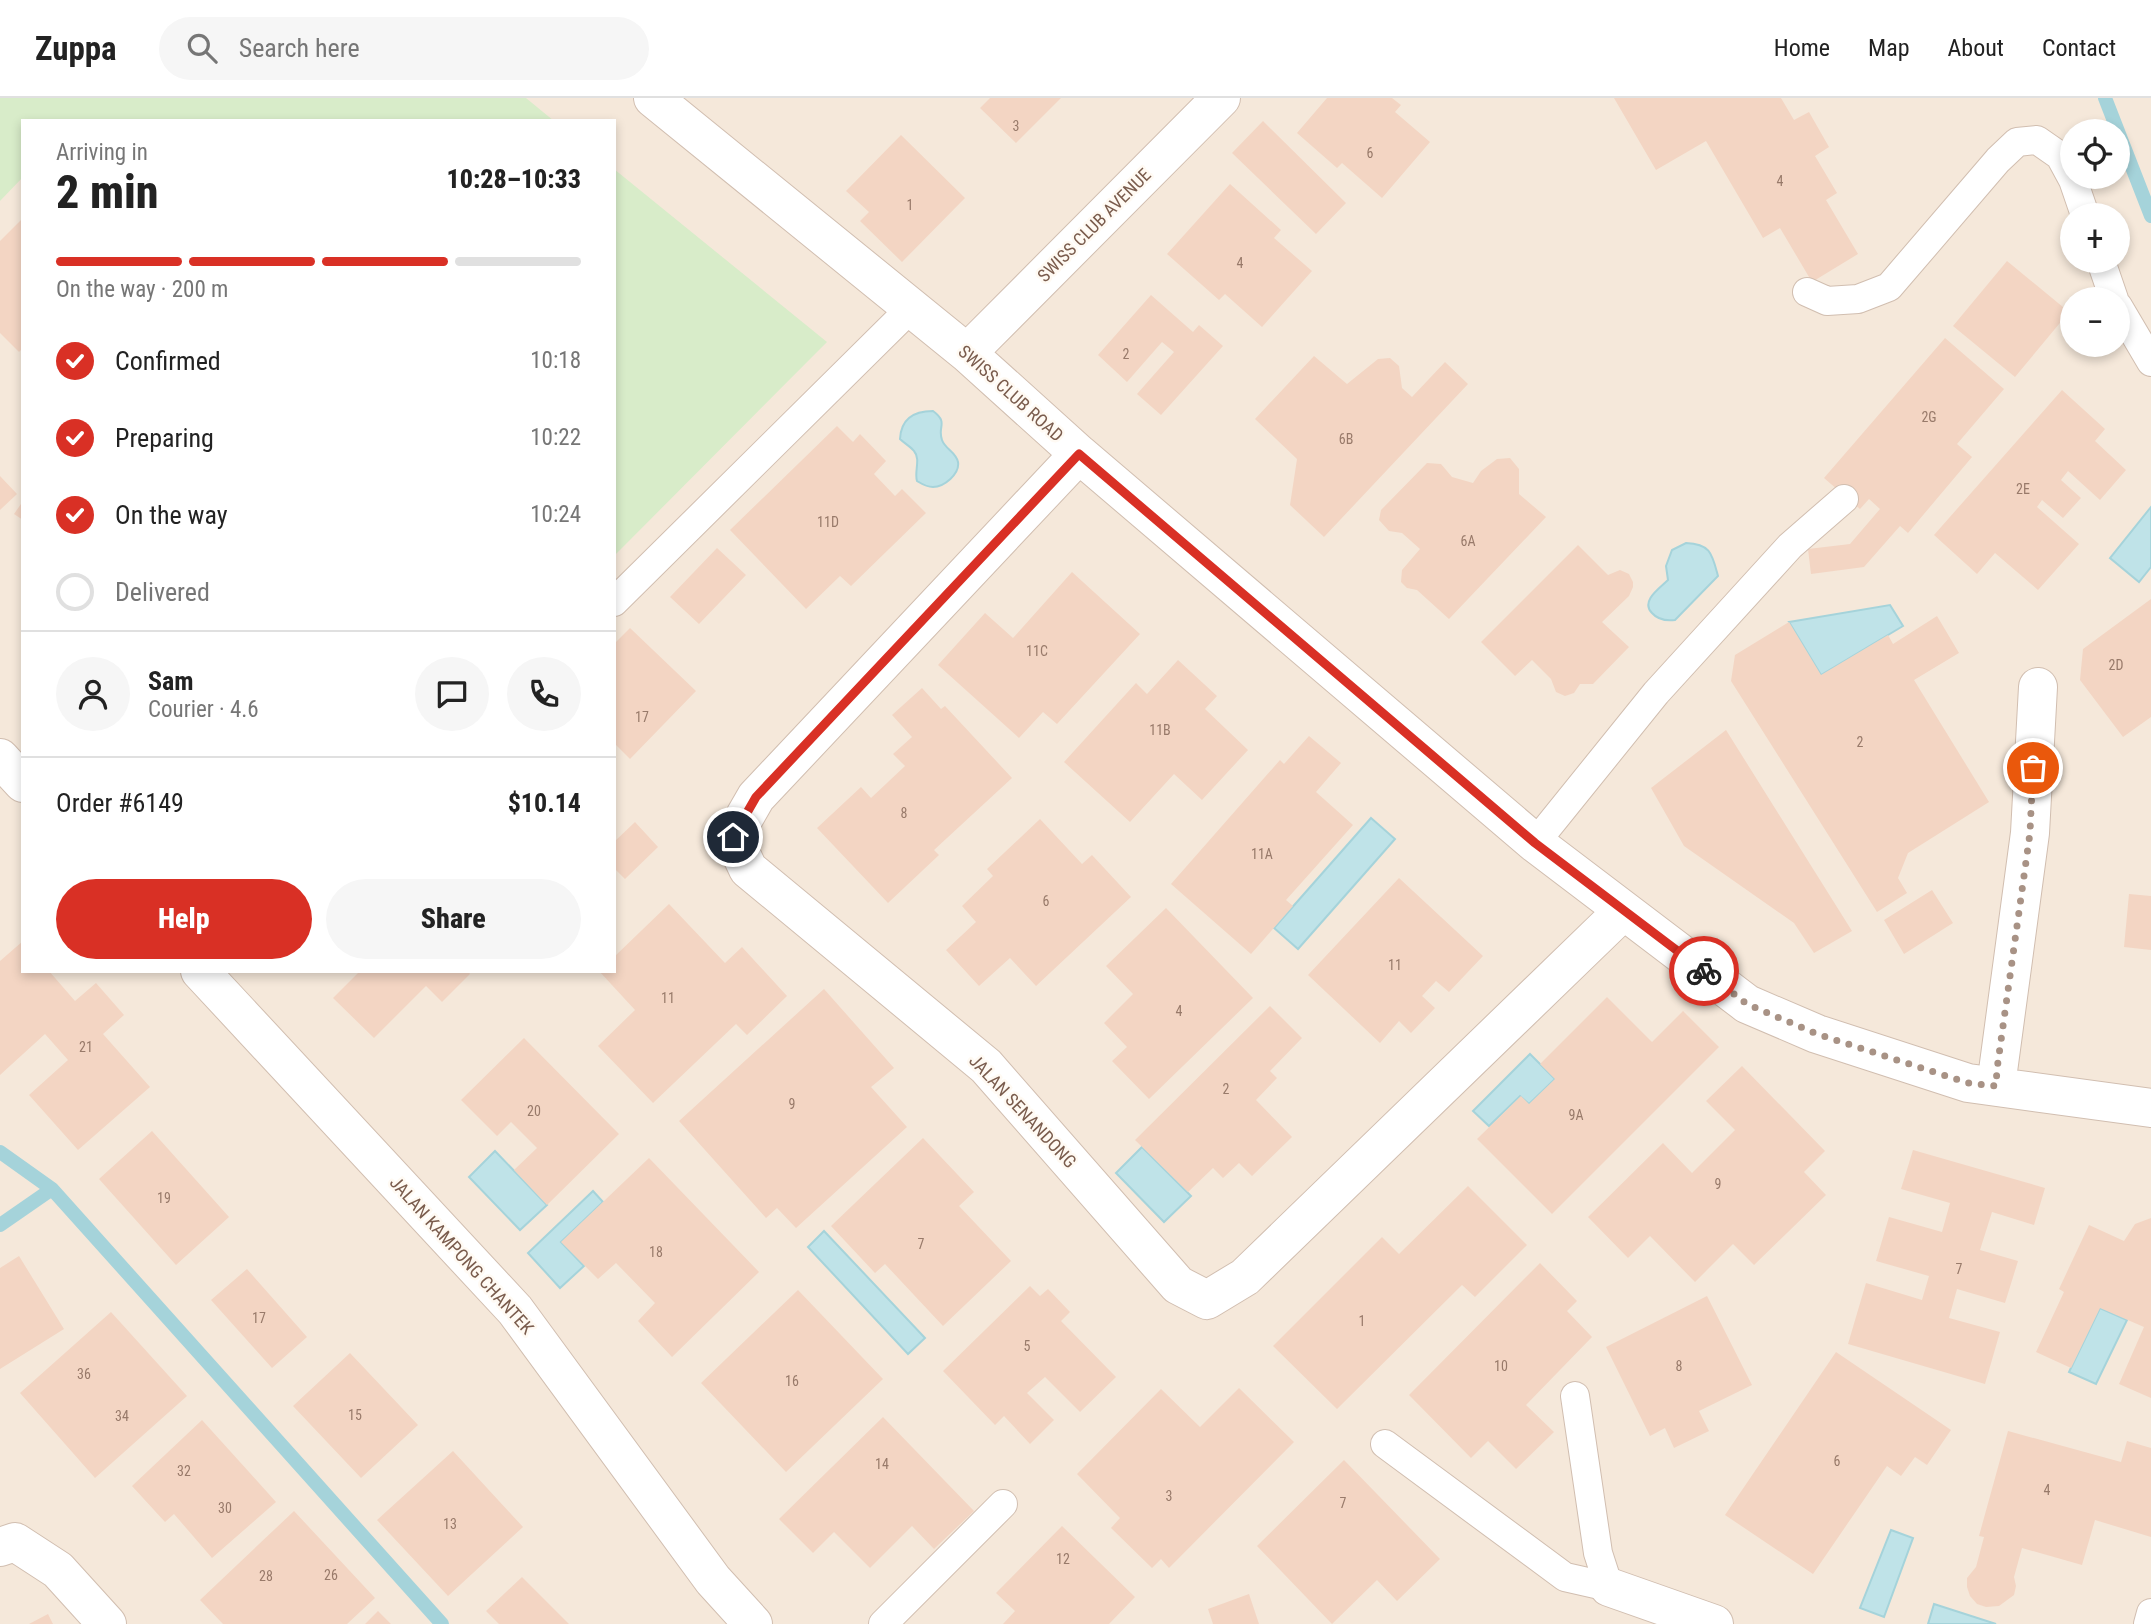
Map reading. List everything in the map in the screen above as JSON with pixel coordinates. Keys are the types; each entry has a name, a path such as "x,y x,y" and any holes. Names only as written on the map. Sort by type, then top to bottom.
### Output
{"street":[{"name":"SWISS CLUB ROAD","path":"653,98 967,352 1079,454 1535,843 1747,1004 1817,1034 1968,1083 2151,1108"},
{"name":"SWISS CLUB AVENUE","path":"967,352 1221,98"},
{"name":"JALAN SENANDONG","path":"1079,454 756,797 733,837 748,869 986,1066 1178,1284 1207,1300 1245,1278 1623,911"},
{"path":"1996,1086 2030,833 2038,687"},
{"path":"0,758 21,781"},
{"name":"JALAN KAMPONG CHANTEK","path":"202,973 515,1310 713,1580 753,1624"},
{"path":"0,1547 15,1542 58,1570 107,1624"},
{"path":"1609,1587 1714,1624"}],"lane":[{"path":"1807,292 1828,300 1858,299 1889,287 1975,185 2017,142 2037,140 2060,156 2073,180 2081,203"},
{"path":"616,600 911,308"},
{"path":"2130,326 2151,362"},
{"path":"1535,843 1665,683 1790,546 1844,499"},
{"path":"1575,1396 1598,1553 1609,1587"},
{"path":"1385,1444 1565,1577 1609,1587"},
{"path":"883,1624 1003,1504"},
{"path":"2148,1624 2151,1613"}],"shaded area":[{"path":"0,98 2151,98 2151,1624 0,1624"}],"green space":[{"path":"0,98 526,98 552,119 21,119 21,179 0,201"},
{"path":"616,171 827,342 616,554"}],"water":[{"path":"933,411 942,422 943,443 955,456 958,467 950,479 933,487 917,481 916,454 900,439 903,426 909,418"},
{"path":"2151,507 2151,567 2139,582 2110,558"},
{"path":"1686,543 1706,548 1718,576 1675,620 1662,619 1654,615 1648,604 1656,591 1668,580 1666,566 1672,550"},
{"path":"1890,605 1903,626 1821,675 1789,622"},
{"path":"1371,818 1395,839 1298,949 1274,928"},
{"path":"1530,1054 1555,1079 1529,1104 1520,1096 1489,1126 1473,1111"},
{"path":"1142,1147 1191,1196 1164,1222 1116,1173"},
{"path":"495,1151 547,1205 520,1230 469,1177"},
{"path":"593,1191 603,1202 561,1242 584,1266 560,1288 528,1253"},
{"path":"824,1231 925,1338 908,1354 808,1247"},
{"path":"2100,1308 2127,1320 2096,1384 2069,1372"},
{"path":"1891,1530 1913,1538 1884,1617 1860,1608"},
{"path":"1934,1604 1996,1624 1928,1624"}],"building":[{"path":"990,98 1061,98 1016,143 980,108"},
{"path":"1327,98 1392,98 1401,105 1395,112 1430,142 1382,198 1342,163 1337,168 1297,133"},
{"path":"1614,98 1781,98 1794,120 1809,112 1829,147 1815,156 1837,193 1826,200 1858,254 1812,282 1780,228 1763,238 1706,141 1656,170"},
{"path":"1263,121 1346,203 1316,234 1232,153"},
{"path":"901,135 965,198 902,262 860,221 869,212 846,191"},
{"path":"1230,184 1281,230 1274,238 1312,271 1262,327 1225,294 1219,300 1167,254"},
{"path":"21,220 19,352 0,333 0,241"},
{"path":"2007,261 2060,305 2060,323 2015,377 1953,326"},
{"path":"1151,295 1193,332 1199,325 1223,346 1161,415 1137,394 1174,352 1162,342 1127,382 1098,355"},
{"path":"1945,338 2004,389 1957,444 1972,457 1908,533 1900,526 1864,567 1811,574 1808,549 1850,544 1880,509 1869,499 1860,509 1824,478"},
{"path":"1314,356 1347,384 1378,359 1390,358 1399,366 1402,388 1412,397 1445,362 1468,384 1324,537 1290,505 1297,459 1255,419"},
{"path":"2062,390 2105,429 2095,441 2126,470 2100,500 2068,471 2061,480 2081,498 2063,518 2042,500 2037,507 2079,544 2038,590 1995,553 1977,574 1934,535"},
{"path":"837,426 853,442 860,434 886,461 874,474 895,496 902,489 926,513 851,586 840,576 806,609 730,530"},
{"path":"1510,458 1519,469 1519,494 1546,517 1449,619 1417,590 1407,588 1401,582 1402,570 1420,549 1402,533 1389,531 1379,520 1381,510 1427,463 1441,464 1452,477 1473,483 1481,471 1497,459"},
{"path":"0,476 17,494 0,510"},
{"path":"21,504 21,519 14,514"},
{"path":"1578,545 1608,575 1620,570 1629,574 1633,582 1629,596 1602,622 1629,647 1593,684 1580,684 1574,693 1565,696 1556,692 1551,679 1532,660 1515,676 1481,642"},
{"path":"717,548 746,575 699,624 670,597"},
{"path":"1072,572 1140,634 1057,724 1043,712 1019,738 938,665 985,613 1013,638"},
{"path":"2151,599 2151,717 2123,737 2080,680 2083,649"},
{"path":"1937,616 1959,653 1914,680 1989,802 1908,853 1898,878 1907,893 1877,912 1731,681 1735,655 1789,622 1821,675 1888,635 1893,644"},
{"path":"630,628 696,691 630,759 616,745 616,642"},
{"path":"1178,660 1217,696 1205,709 1248,750 1202,800 1174,774 1130,822 1064,762 1136,683 1147,694"},
{"path":"922,688 941,709 945,706 1012,778 934,850 939,855 888,903 817,828 861,787 871,798 905,766 893,754 912,737 892,715"},
{"path":"1726,730 1852,931 1814,953 1794,923 1684,846 1651,788"},
{"path":"1309,736 1341,763 1316,792 1353,825 1286,900 1293,906 1251,954 1171,884 1280,760 1284,764"},
{"path":"1040,819 1082,864 1092,855 1131,897 1036,986 1010,958 979,986 946,950 976,922 962,906 993,876 987,869"},
{"path":"635,822 658,847 625,879 616,870 616,840"},
{"path":"1399,878 1483,956 1449,992 1436,981 1422,996 1435,1008 1411,1033 1399,1021 1380,1043 1308,975"},
{"path":"1932,890 1953,923 1904,954 1884,920"},
{"path":"2129,894 2151,896 2151,950 2124,947"},
{"path":"669,904 725,963 742,947 787,996 747,1035 736,1024 653,1103 598,1046 635,1010 601,973 616,973 616,955"},
{"path":"1166,908 1253,998 1149,1099 1112,1061 1127,1047 1104,1023 1133,994 1106,966"},
{"path":"21,943 21,973 51,973 75,1001 96,983 124,1015 103,1034 150,1087 78,1150 29,1095 68,1060 45,1034 0,1075 0,961"},
{"path":"358,973 470,974 442,1002 426,986 374,1038 333,998"},
{"path":"824,989 894,1068 871,1087 907,1127 796,1228 777,1208 766,1218 679,1121"},
{"path":"1607,997 1652,1042 1683,1011 1719,1047 1552,1214 1477,1139 1521,1096 1529,1104 1555,1079 1540,1064"},
{"path":"1270,1006 1302,1038 1270,1071 1277,1078 1256,1100 1292,1137 1252,1176 1239,1163 1223,1178 1213,1168 1188,1192 1135,1140"},
{"path":"524,1038 619,1134 547,1205 514,1170 537,1148 511,1122 497,1136 461,1100"},
{"path":"1742,1066 1825,1151 1804,1172 1826,1195 1754,1265 1733,1244 1695,1282 1650,1236 1628,1258 1588,1217 1663,1143 1692,1173 1735,1130 1706,1101"},
{"path":"152,1131 229,1217 176,1265 99,1179"},
{"path":"923,1138 974,1192 959,1206 1011,1261 943,1326 885,1264 875,1273 831,1226"},
{"path":"1913,1150 2045,1188 2034,1225 1992,1212 1980,1250 2018,1261 2005,1303 1957,1289 1949,1318 2000,1332 1985,1384 1848,1344 1866,1283 1922,1300 1929,1276 1876,1261 1889,1217 1942,1232 1950,1203 1901,1189"},
{"path":"649,1158 759,1272 672,1357 638,1321 655,1303 616,1263 598,1279 561,1242"},
{"path":"1468,1186 1527,1245 1475,1297 1462,1285 1337,1409 1273,1346 1382,1237 1399,1254"},
{"path":"2151,1218 2151,1398 2119,1384 2144,1327 2100,1308 2071,1368 2036,1352 2064,1292 2059,1289 2089,1225 2124,1241 2135,1224"},
{"path":"19,1256 64,1329 0,1369 0,1268"},
{"path":"1540,1263 1577,1301 1567,1311 1592,1337 1526,1405 1554,1432 1516,1469 1488,1441 1471,1458 1409,1395"},
{"path":"247,1269 307,1337 272,1368 211,1300"},
{"path":"1030,1286 1040,1296 1048,1289 1070,1312 1061,1321 1116,1377 1080,1412 1045,1377 1027,1393 1054,1420 1030,1444 1004,1416 995,1425 943,1371"},
{"path":"798,1290 883,1379 786,1472 701,1383"},
{"path":"1707,1296 1752,1385 1699,1411 1709,1431 1674,1448 1665,1428 1650,1436 1606,1347"},
{"path":"111,1312 187,1396 95,1478 20,1393"},
{"path":"1836,1352 1951,1430 1927,1465 1915,1457 1901,1476 1887,1466 1813,1574 1725,1515"},
{"path":"350,1353 418,1425 361,1478 293,1406"},
{"path":"1239,1388 1294,1442 1169,1568 1161,1559 1152,1568 1111,1528 1120,1518 1077,1474 1161,1389 1200,1427"},
{"path":"883,1417 974,1511 934,1549 912,1526 870,1568 834,1532 813,1553 779,1519"},
{"path":"202,1420 276,1502 212,1558 174,1514 165,1522 132,1486"},
{"path":"2008,1431 2121,1462 2127,1441 2151,1448 2151,1537 2095,1520 2082,1565 2022,1548 2014,1577 2014,1595 1999,1606 1986,1607 1977,1604 1970,1596 1967,1578 1976,1567 1984,1537 1979,1536"},
{"path":"453,1451 523,1527 448,1596 377,1520"},
{"path":"1344,1460 1440,1559 1397,1601 1377,1580 1332,1624 1257,1546"},
{"path":"294,1511 375,1598 347,1624 223,1624 200,1600"},
{"path":"1062,1526 1135,1597 1109,1624 1003,1624 1015,1611 996,1593"},
{"path":"522,1577 569,1624 499,1624 486,1611"},
{"path":"1249,1594 1259,1624 1213,1624 1208,1609"},
{"path":"378,1611 391,1624 365,1624"},
{"path":"48,1614 53,1624 29,1624"}],"waterway":[{"path":"2105,98 2151,216"},
{"path":"0,1152 52,1189 442,1624"},
{"path":"0,1225 52,1189"}],"way so far":[{"path":"1704,971 1747,1004 1817,1034 1968,1083 1996,1086 2030,833 2033,768"}],"route":[{"path":"733,837 756,797 1079,454 1535,843 1704,971"}]}
